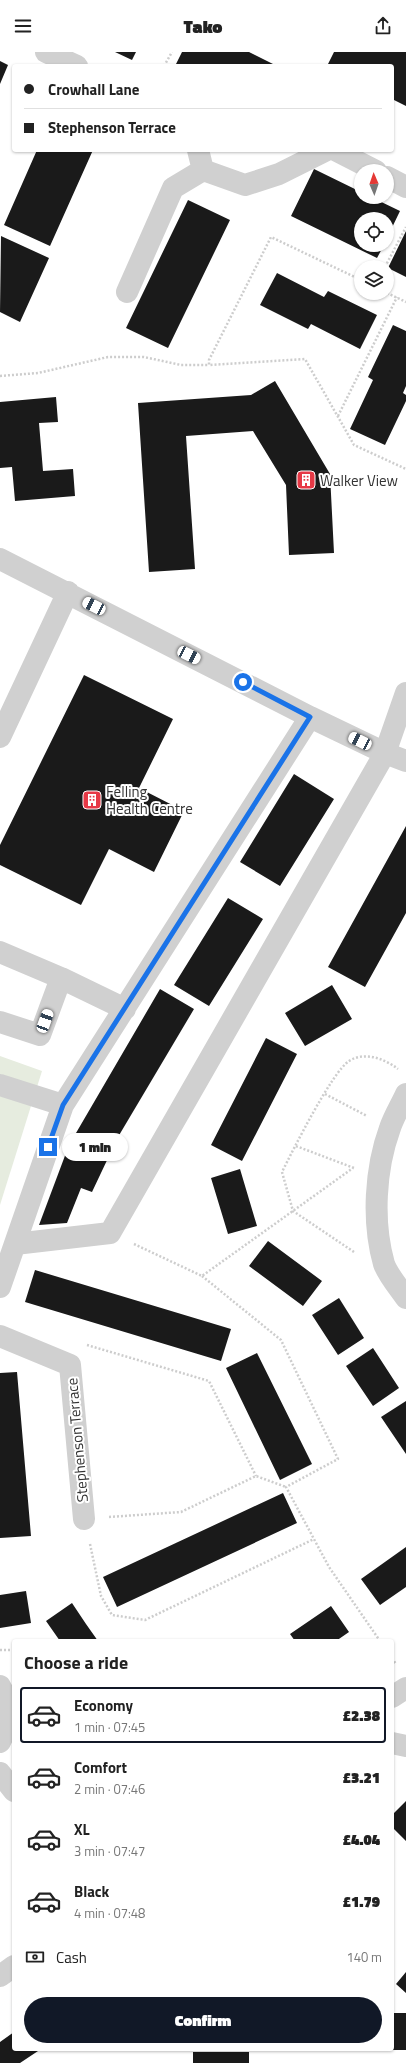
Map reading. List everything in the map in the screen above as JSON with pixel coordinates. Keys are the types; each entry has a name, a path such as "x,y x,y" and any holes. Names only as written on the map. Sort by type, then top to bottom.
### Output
{"street":[{"path":"46,52 73,64"},
{"path":"127,292 173,188 201,160 245,185 279,174 323,152"},
{"path":"339,152 362,164"},
{"path":"394,181 406,187"},
{"path":"0,559 68,592 310,717 385,753 406,760"},
{"path":"0,737 68,592"},
{"path":"15,1244 110,1233 385,753 406,693"},
{"path":"0,1287 63,1105 310,717"},
{"path":"0,952 60,978 125,1009"},
{"path":"0,1022 40,1035 60,978"},
{"path":"0,1085 63,1105"},
{"path":"406,1094 390,1128 377,1192 378,1229 385,1266 406,1298"},
{"name":"Stephenson Terrace","path":"0,1336 70,1365 84,1519"},
{"path":"0,1686 5,1694 9,1711 7,1728 0,1742"},
{"path":"394,1696 406,1688"},
{"path":"394,1743 406,1746"},
{"path":"0,1773 12,1788"},
{"path":"0,1976 12,1967"}],"path":[{"path":"165,64 172,52"},
{"path":"389,260 406,227"},
{"path":"209,365 209,360 270,237 354,277"},
{"path":"394,296 406,302"},
{"path":"338,416 397,297"},
{"path":"0,376 38,373 108,358 144,357 181,364 209,365 305,359 354,445 406,469"},
{"path":"385,1266 347,1250 293,1211 282,1172 332,1081 349,1061 366,1056 387,1060 401,1072"},
{"path":"325,1094 390,1128"},
{"path":"296,1146 379,1178"},
{"path":"202,1276 353,1168"},
{"path":"110,1233 202,1276 281,1340 338,1459 286,1487"},
{"path":"70,1365 88,1344 209,1382 256,1476 286,1487 329,1567 379,1639"},
{"path":"256,1476 181,1512 84,1519 101,1596 112,1614 145,1620 314,1539"},
{"path":"0,1650 12,1650"}],"shaded area":[{"path":"0,1056 42,1071 0,1205"}],"building":[{"path":"115,52 136,52 132,60"},
{"path":"182,52 249,52 273,64 176,64"},
{"path":"334,52 406,52 406,106 394,100 394,64 328,64"},
{"path":"0,61 8,65 0,84"},
{"path":"36,152 92,152 50,246 4,225"},
{"path":"314,169 354,189 354,204 386,204 400,211 394,223 394,212 354,212 354,247 291,216"},
{"path":"188,200 230,220 168,348 126,328"},
{"path":"406,231 406,277 394,271 394,260 392,260"},
{"path":"1,236 49,258 20,322 0,312"},
{"path":"365,252 380,252 377,258"},
{"path":"277,273 324,297 328,291 377,315 360,349 311,324 308,329 260,305"},
{"path":"393,325 406,331 406,386 403,393 406,395 406,401 385,445 350,429 373,380 368,377"},
{"name":"Walker View","path":"275,381 330,474 334,553 289,555 286,485 253,431 186,436 195,569 149,572 138,403 251,395"},
{"path":"56,397 58,422 39,423 43,471 73,469 75,496 15,501 12,467 0,468 0,402"},
{"name":"Felling Health Centre","path":"84,675 173,719 139,788 184,811 154,872 109,849 81,905 0,865 0,845"},
{"path":"294,774 334,799 280,886 240,862"},
{"path":"406,826 406,913 365,987 328,967"},
{"path":"228,898 263,919 209,1006 174,985"},
{"path":"332,985 352,1019 305,1046 285,1013"},
{"path":"160,989 194,1009 118,1137 92,1192 81,1188 67,1223 39,1225 69,1145"},
{"path":"266,1038 297,1054 242,1161 211,1145"},
{"path":"240,1169 257,1226 228,1234 211,1178"},
{"path":"268,1241 322,1281 303,1306 249,1266"},
{"path":"35,1270 231,1329 221,1361 25,1302"},
{"path":"339,1298 364,1338 338,1355 312,1315"},
{"path":"373,1348 399,1388 373,1406 346,1366"},
{"path":"257,1353 312,1464 280,1480 226,1368"},
{"path":"17,1372 31,1536 0,1538 0,1373"},
{"path":"406,1401 406,1454 381,1417"},
{"path":"283,1493 297,1523 117,1607 103,1577"},
{"path":"406,1547 406,1587 380,1605 361,1579"},
{"path":"26,1591 31,1623 0,1628 0,1595"},
{"path":"72,1603 97,1639 59,1639 46,1621"},
{"path":"331,1606 349,1632 339,1639 294,1639 290,1634"},
{"path":"406,1801 406,1841 394,1829 394,1813"},
{"path":"406,1972 406,1993 396,1984"},
{"path":"394,2013 406,2013 406,2050 394,2050"},
{"path":"12,2033 12,2051 38,2051 20,2063 0,2063 0,2042"},
{"path":"193,2052 249,2052 249,2063 193,2063"}],"place":[{"name":"Walker View","path":"306,480"},
{"name":"Felling Health Centre","path":"92,800"}],"route":[{"path":"48,1147 63,1105 310,717 243,682"}]}
